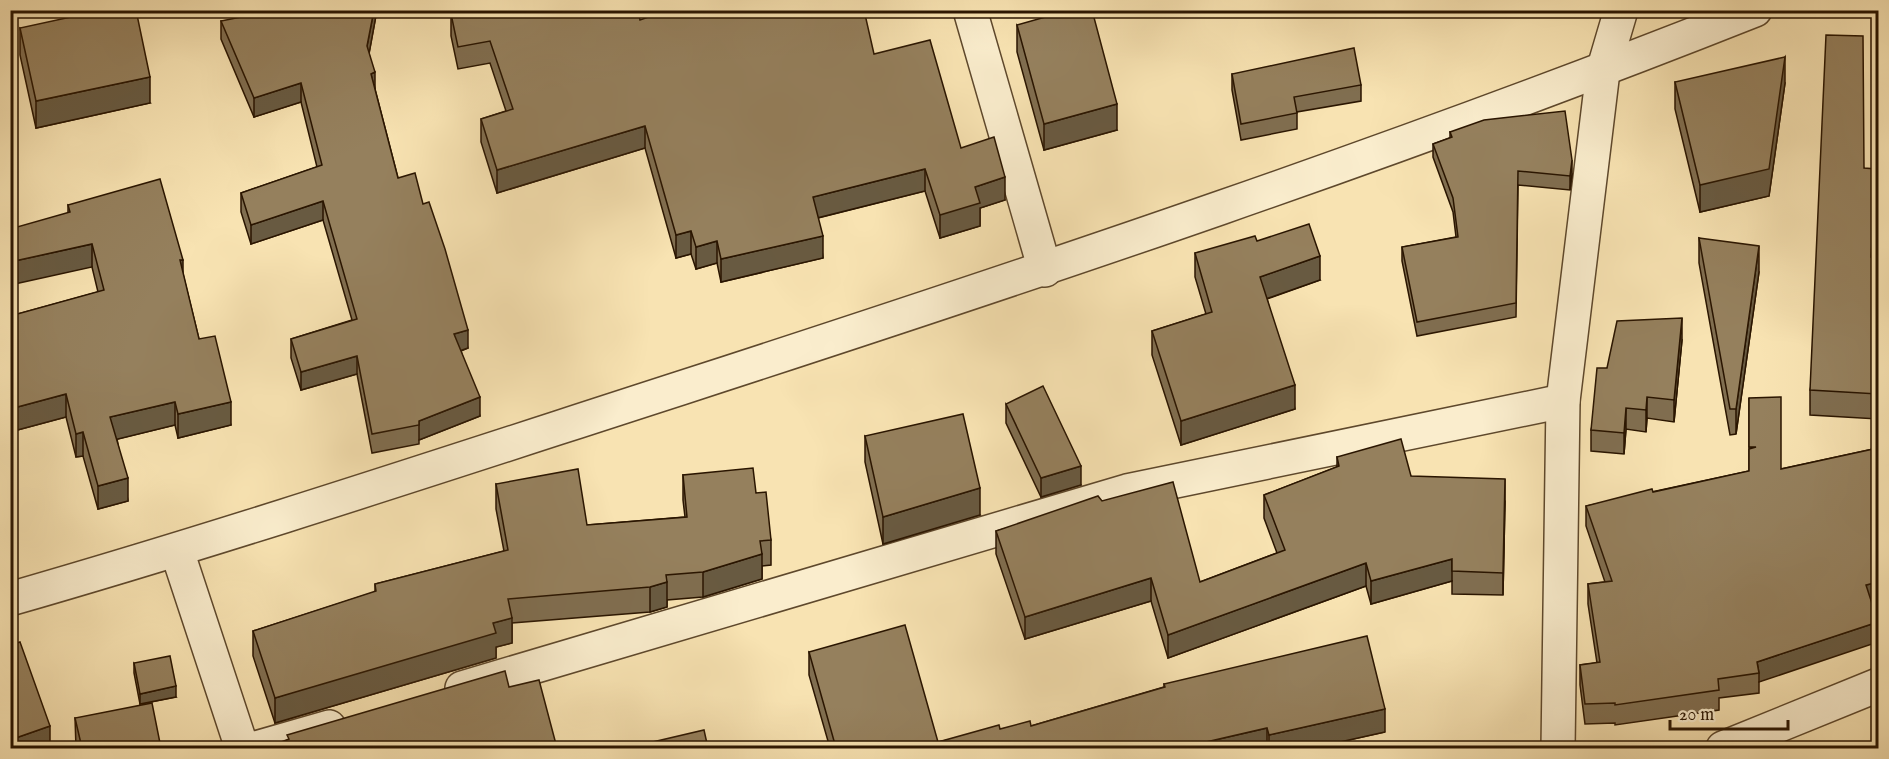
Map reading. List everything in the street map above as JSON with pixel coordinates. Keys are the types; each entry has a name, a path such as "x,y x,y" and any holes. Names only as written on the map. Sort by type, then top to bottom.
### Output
{"street":[{"path":"970,10 1045,270"},
{"path":"1558,748 1563,401 1603,70 1622,10"},
{"path":"10,599 177,551 1045,270 1603,70 1755,10"},
{"path":"428,698 1127,491 1563,401"},
{"path":"177,551 242,748"},
{"path":"1723,748 1878,685"},
{"path":"256,748 360,718"}],"building":[{"path":"103,10 136,10 150,77 36,101 20,28"},
{"path":"271,10 374,10 367,46 375,72 371,74 398,178 415,173 423,204 429,202 468,330 454,334 480,397 419,421 419,425 372,434 357,356 301,372 291,339 357,319 323,201 251,225 241,193 322,165 301,83 254,98 221,21"},
{"path":"469,10 638,10 640,20 668,10 864,10 874,54 930,40 961,148 994,137 1005,177 975,187 980,203 940,215 925,169 813,197 823,236 721,259 717,241 696,247 691,231 676,235 645,126 497,170 481,119 513,109 490,41 458,47 451,14"},
{"path":"1070,10 1092,10 1117,104 1044,124 1017,25"},
{"path":"1826,35 1863,36 1864,168 1877,169 1871,257 1878,257 1878,394 1810,390"},
{"path":"1354,48 1361,85 1294,97 1297,113 1241,124 1232,74"},
{"path":"1785,57 1769,169 1700,185 1675,82"},
{"path":"1565,111 1572,160 1570,176 1518,171 1516,303 1417,322 1402,247 1458,237 1453,198 1433,144 1452,137 1450,132 1484,120"},
{"path":"160,179 183,260 180,260 199,339 215,336 231,402 178,414 175,402 110,417 128,478 98,486 83,432 76,434 66,394 10,409 10,316 104,290 92,244 10,262 10,229 70,212 68,205"},
{"path":"1309,224 1320,256 1260,277 1295,385 1181,421 1152,331 1212,312 1195,253 1255,236 1257,241"},
{"path":"1699,238 1759,246 1736,409 1730,409"},
{"path":"1682,318 1674,400 1647,397 1646,410 1626,408 1624,433 1591,430 1597,368 1607,368 1617,321"},
{"path":"1043,386 1081,466 1041,478 1006,404"},
{"path":"1781,397 1781,469 1878,448 1878,582 1866,585 1878,622 1757,662 1759,673 1718,679 1719,690 1615,705 1615,703 1585,704 1580,665 1600,662 1588,584 1612,581 1586,506 1652,489 1653,492 1749,471 1749,449 1756,447 1749,447 1749,398"},
{"path":"963,414 980,488 883,517 865,436"},
{"path":"1401,439 1411,476 1505,479 1503,573 1452,571 1452,559 1371,581 1366,563 1168,635 1151,578 1025,617 996,531 1098,496 1102,501 1173,482 1200,582 1285,550 1264,495 1339,466 1337,457"},
{"path":"753,468 756,493 766,492 771,540 760,541 762,554 703,572 666,575 667,582 650,587 508,599 512,618 493,623 496,633 275,698 253,631 376,591 375,584 508,550 496,484 578,469 587,525 687,517 683,475"},
{"path":"905,625 938,742 999,725 1000,729 1030,721 1031,726 1165,687 1164,684 1367,636 1385,709 1269,735 1267,728 1180,748 836,748 809,652"},
{"path":"20,642 50,726 10,740 10,645"},
{"path":"170,656 176,686 140,694 134,663"},
{"path":"505,671 509,687 539,680 557,748 277,748 276,744 289,739 287,735"},
{"path":"152,703 161,748 82,748 75,718"},
{"path":"704,730 708,748 627,748"}]}
